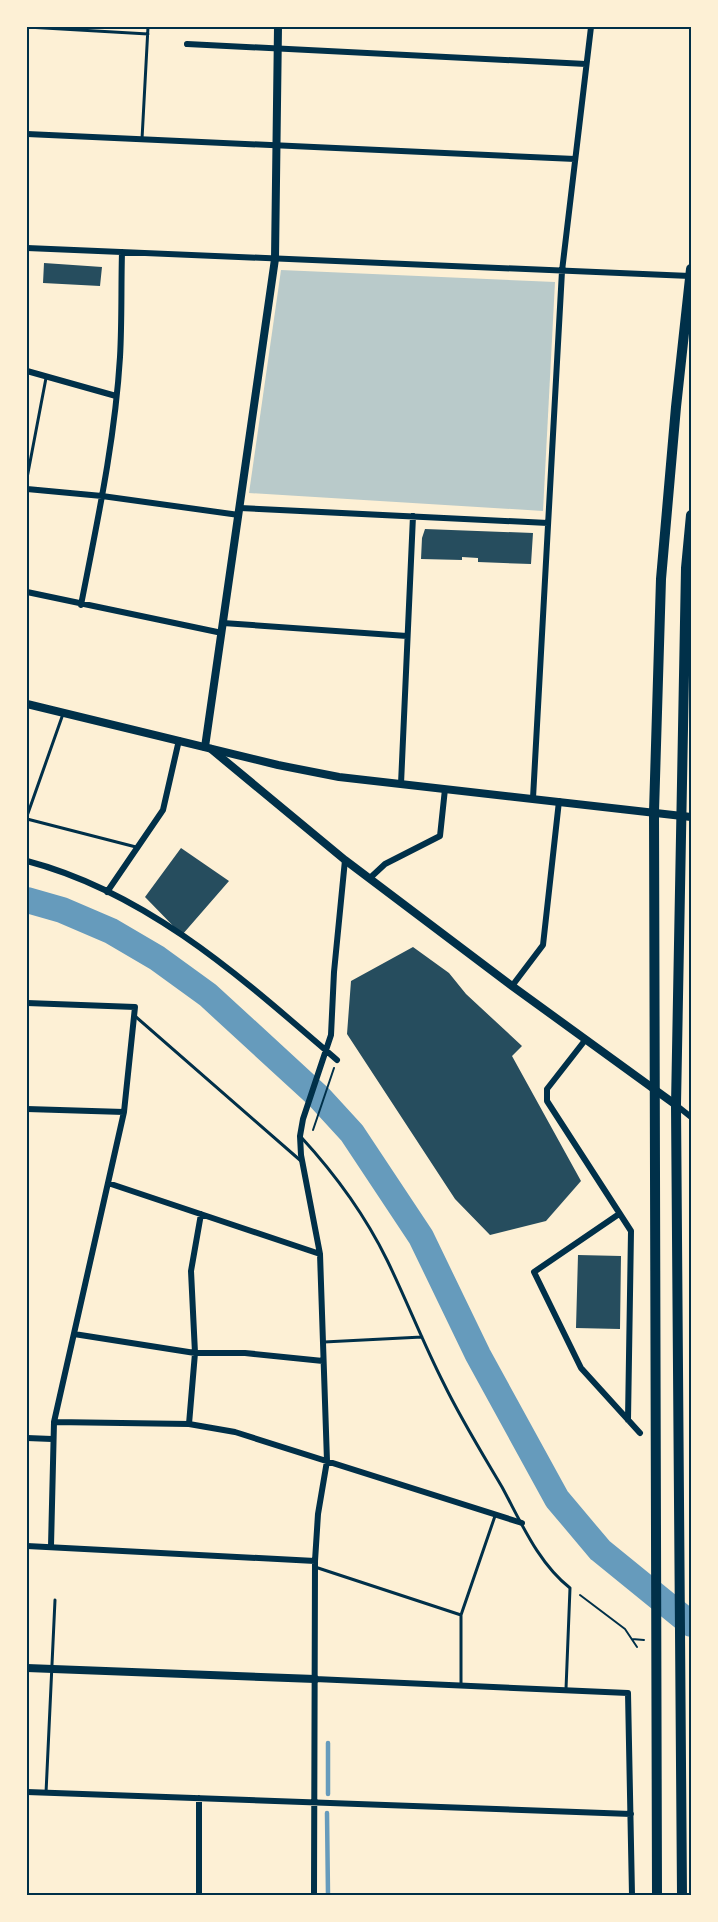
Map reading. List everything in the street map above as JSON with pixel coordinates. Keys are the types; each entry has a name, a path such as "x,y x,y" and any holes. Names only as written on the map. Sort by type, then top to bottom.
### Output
{"highway":[{"path":"657,1895 654,812 661,579 691,272"},
{"path":"682,1895 676,1105 687,816 691,515"}],"main road":[{"path":"27,704 278,765 339,777 687,816"}],"street":[{"path":"278,27 276,259 207,747 345,860 691,1117"},
{"path":"533,798 562,271 591,27"},
{"path":"187,44 586,64"},
{"path":"27,134 575,159"},
{"path":"27,248 562,271 691,272"},
{"path":"81,604 102,496 116,396 120,356 122,252"},
{"path":"27,371 116,396"},
{"path":"27,489 239,511 548,523"},
{"path":"401,784 413,516"},
{"path":"27,592 222,633"},
{"path":"223,623 407,636"},
{"path":"107,892 163,810 179,740"},
{"path":"370,878 385,864 440,836 445,789"},
{"path":"512,986 543,945 559,801"},
{"path":"314,1895 315,1564 318,1514 327,1461 320,1254 302,1162 300,1136 303,1119 332,1035 334,972 345,860"},
{"path":"27,861 52,868 107,892 160,920 208,952 337,1060"},
{"path":"27,1003 135,1008 124,1112 54,1422 51,1546"},
{"path":"586,1039 547,1089 547,1101 631,1231 628,1420"},
{"path":"27,1109 124,1112"},
{"path":"108,1183 320,1254"},
{"path":"189,1424 195,1353 191,1271 201,1214"},
{"path":"619,1214 534,1272 581,1368 640,1433"},
{"path":"74,1334 195,1353 245,1353 323,1361"},
{"path":"54,1422 189,1424 235,1432 522,1523"},
{"path":"27,1438 52,1439"},
{"path":"27,1546 315,1564"},
{"path":"27,1668 628,1693 632,1895"},
{"path":"27,1792 631,1814"},
{"path":"199,1798 199,1895"}],"lane":[{"path":"27,27 148,34"},
{"path":"142,139 148,27"},
{"path":"27,478 46,376"},
{"path":"63,712 27,817 139,848"},
{"path":"135,1017 302,1162"},
{"path":"300,1136 320,1157 355,1205 386,1258 444,1384 522,1523 556,1576 570,1588 566,1690"},
{"path":"322,1342 422,1337"},
{"path":"461,1685 461,1615 496,1515"},
{"path":"315,1564 461,1615"},
{"path":"46,1792 55,1600"}],"path":[{"path":"308,1144 337,1060"},
{"path":"570,1588 625,1629 637,1647"},
{"path":"632,1639 642,1640"}],"shaded area":[{"path":"281,270 555,282 543,511 249,493"}],"building":[{"path":"44,263 102,267 100,286 43,283"},
{"path":"425,529 533,533 531,564 478,562 478,558 462,557 462,560 421,559"},
{"path":"181,848 229,881 182,935 145,897"},
{"path":"413,947 449,973 466,994 522,1046 512,1056 581,1181 546,1221 490,1235 455,1199 347,1034 351,981"},
{"path":"578,1255 621,1256 620,1329 576,1328"}],"waterway":[{"path":"27,900 62,910 111,931 157,958 208,995 319,1097 352,1133 421,1237 478,1355 557,1499 600,1550 691,1624"},
{"path":"328,1743 328,1794"},
{"path":"327,1813 328,1895"}]}
